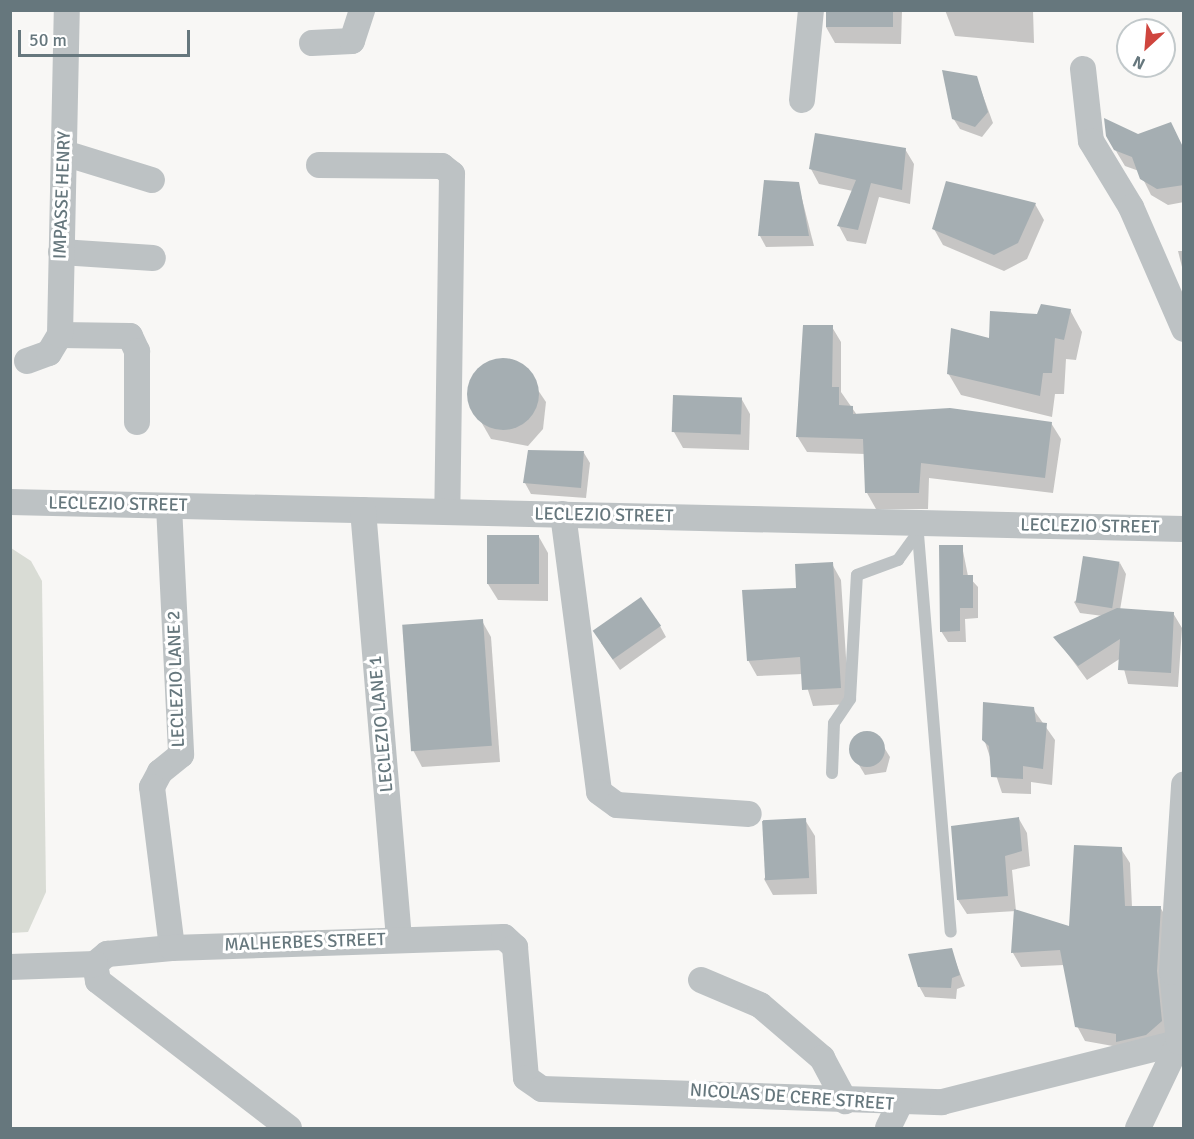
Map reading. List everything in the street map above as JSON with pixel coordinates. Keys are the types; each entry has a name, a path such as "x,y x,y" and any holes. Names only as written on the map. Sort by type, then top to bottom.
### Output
{"street":[{"name":"IMPASSE HENRY","path":"60,334 66,10"},
{"path":"312,43 352,41 362,10"},
{"path":"802,100 811,10"},
{"path":"1083,69 1092,141 1136,216 1184,329"},
{"path":"64,153 152,180"},
{"path":"319,165 442,166 452,174 447,512"},
{"path":"61,252 153,258"},
{"path":"27,361 49,353 60,334 130,336 137,351 137,422"},
{"name":"LECLEZIO STREET","path":"17,502 563,514 917,527 1184,529"},
{"name":"LECLEZIO LANE 2","path":"169,506 181,756 160,772 152,787 172,948"},
{"name":"LECLEZIO LANE 1","path":"363,510 399,938"},
{"path":"563,514 599,792 617,805 749,814"},
{"path":"1138,1128 1181,1041 1172,972 1184,784"},
{"name":"MALHERBES STREET","path":"95,964 107,954 172,948 399,938 504,937 515,947"},
{"name":"NICOLAS DE CERE STREET","path":"515,947 526,1078 542,1089 899,1105 975,1096 1181,1041"},
{"path":"10,967 95,964 98,981 289,1128"},
{"path":"700,980 723,985 760,1005 822,1058 845,1101"},
{"path":"888,1128 899,1105"}],"lane":[{"path":"832,772 834,723 850,699 857,575 898,560 917,527"},
{"path":"917,527 951,932"}],"shaded area":[{"path":"11,548 31,561 42,581 46,892 28,932 11,933"}],"building":[{"path":"826,10 893,10 893,27 826,27"},
{"path":"942,70 977,76 988,112 975,127 952,119"},
{"path":"1104,118 1138,134 1171,122 1184,149 1184,185 1157,189 1140,179 1132,157 1114,150 1106,136"},
{"path":"815,133 906,148 902,190 871,183 858,230 837,226 856,180 809,169"},
{"path":"764,180 799,182 809,236 758,236"},
{"path":"946,181 1036,203 1018,243 994,255 932,229"},
{"path":"1041,304 1071,309 1064,340 1055,338 1052,373 1043,373 1040,396 947,374 951,328 989,338 990,311 1037,314"},
{"path":"803,325 833,325 832,387 839,387 839,405 853,406 853,414 950,408 1052,422 1045,478 921,463 919,493 865,493 863,439 796,437"},
{"path":"503,358 517,361 529,368 536,380 539,394 536,408 529,420 517,427 503,430 489,427 477,420 470,408 467,394 470,380 477,368 489,361"},
{"path":"673,395 742,397 741,434 672,432"},
{"path":"528,450 584,451 581,488 523,483"},
{"path":"487,535 539,535 539,584 487,584"},
{"path":"939,545 963,545 963,575 973,575 973,608 960,608 960,631 940,632"},
{"path":"1083,556 1120,562 1112,608 1076,602"},
{"path":"833,562 841,688 802,690 800,657 747,661 742,590 796,588 795,564"},
{"path":"641,597 661,626 613,660 593,631"},
{"path":"1117,608 1174,612 1171,673 1118,670 1120,639 1078,666 1053,637"},
{"path":"483,619 492,746 411,751 402,625"},
{"path":"983,702 1034,707 1036,722 1047,723 1043,769 1023,766 1023,779 991,777 989,746 982,740"},
{"path":"867,731 880,736 885,749 880,762 867,767 854,762 849,749 854,736"},
{"path":"1019,817 1022,851 1005,856 1008,896 957,900 951,826"},
{"path":"806,818 809,878 765,880 762,820"},
{"path":"1074,845 1122,847 1125,906 1161,906 1157,971 1162,1021 1146,1035 1116,1042 1116,1034 1075,1027 1060,950 1011,953 1014,909 1069,926"},
{"path":"952,948 960,975 952,978 951,988 918,987 908,954"}]}
